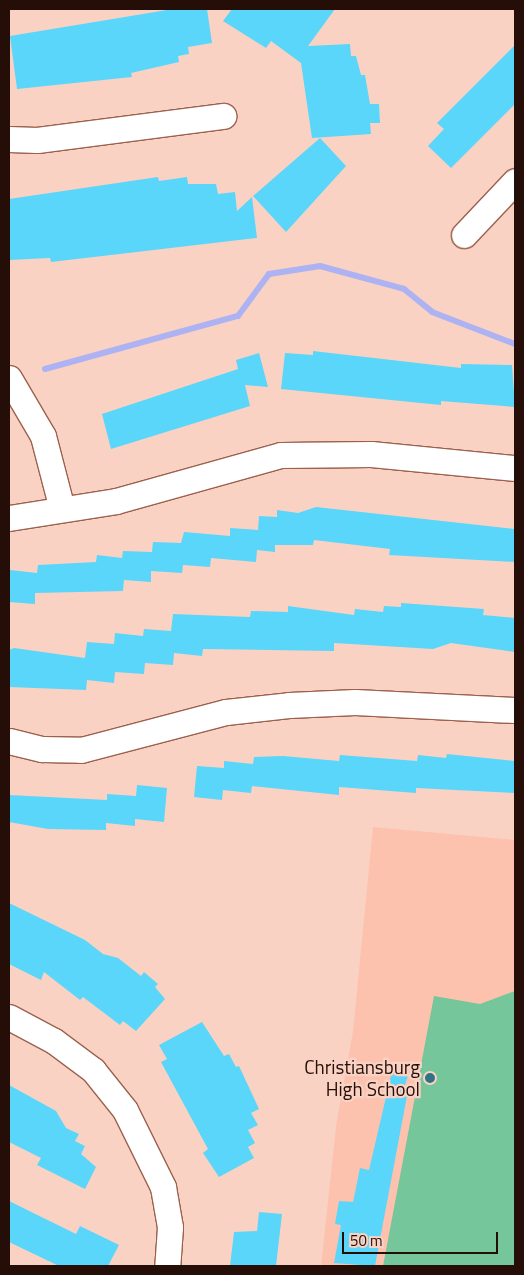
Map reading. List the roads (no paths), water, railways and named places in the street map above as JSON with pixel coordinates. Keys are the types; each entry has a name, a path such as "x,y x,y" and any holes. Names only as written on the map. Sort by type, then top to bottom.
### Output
{"street":[{"path":"9,139 37,140 223,116"},
{"path":"464,235 515,181"},
{"path":"9,378 43,436 62,509"},
{"path":"9,518 116,501 281,455 371,454 515,468"},
{"path":"9,741 42,749 81,750 226,712 289,705 355,702 515,710"},
{"path":"9,1017 54,1041 93,1070 125,1110 163,1187 170,1227 166,1266"}],"waterway":[{"path":"45,369 238,316 269,274 320,266 404,289 432,312 515,344"}],"place":[{"name":"Christiansburg High School","path":"430,1078"}]}
